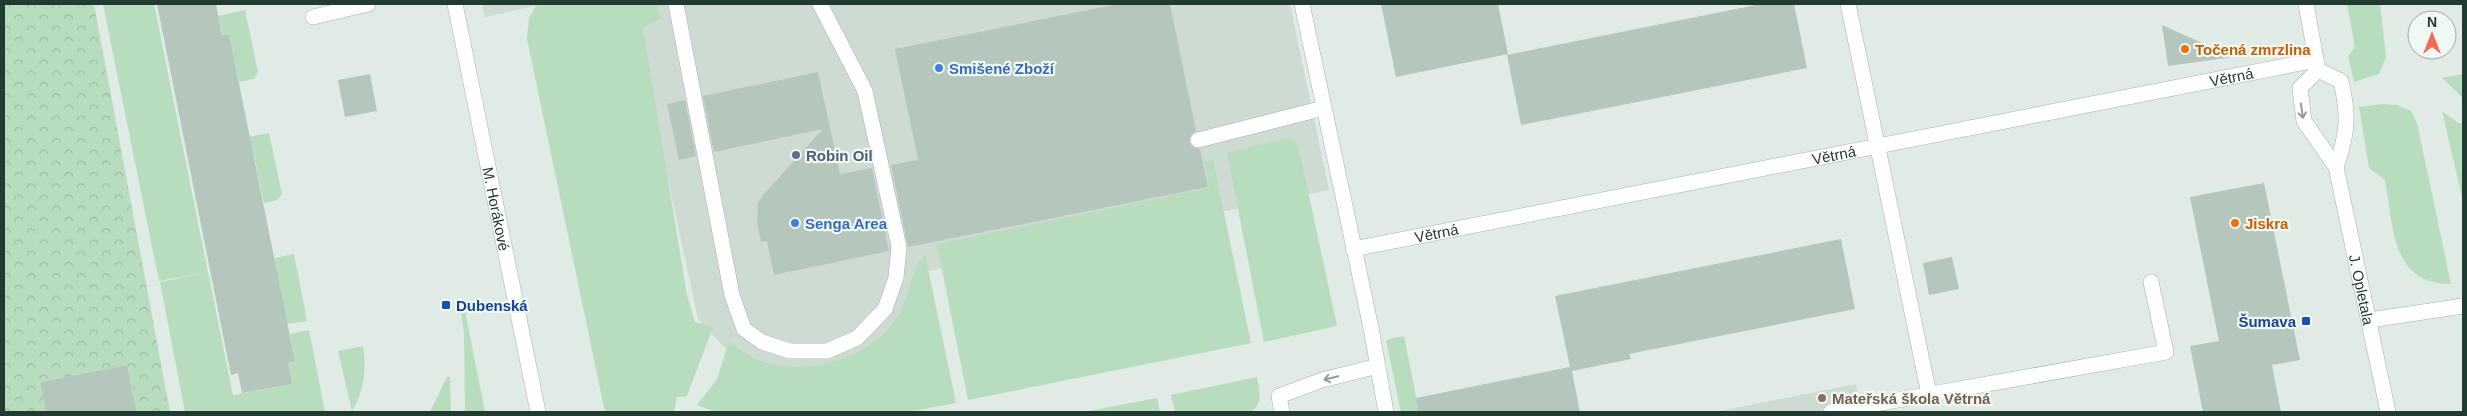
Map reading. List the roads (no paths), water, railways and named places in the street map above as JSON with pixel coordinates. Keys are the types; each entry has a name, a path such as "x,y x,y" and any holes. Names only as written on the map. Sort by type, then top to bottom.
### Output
{"street":[{"path":"314,16 368,4"},
{"name":"M. Horákové","path":"456,4 538,412"},
{"path":"676,4 732,294 744,329 762,342 790,351 827,351 857,338 885,309 896,278 899,247 864,91 820,4"},
{"path":"1302,4 1386,412"},
{"path":"1848,4 1929,394"},
{"path":"2306,4 2317,65 2341,81 2348,113 2345,141 2336,167"},
{"name":"Větrná","path":"1353,249 1878,146 2317,65"},
{"name":"J. Opletala","path":"2317,65 2300,88 2304,122 2336,167 2388,412"},
{"path":"1198,140 1324,108"},
{"path":"1831,412 2166,352 2151,282"},
{"path":"2370,320 2463,306"},
{"path":"1282,412 1279,396 1322,380 1378,366"}],"place":[{"name":"Točená zmrzlina","path":"2185,49"},
{"name":"Smišené Zboží","path":"939,68"},
{"name":"Robin Oil","path":"796,155"},
{"name":"Senga Area","path":"795,223"},
{"name":"Jiskra","path":"2235,223"},
{"name":"Dubenská","path":"446,305"},
{"name":"Šumava","path":"2306,321"},
{"name":"Mateřská škola Větrná","path":"1822,398"}]}
